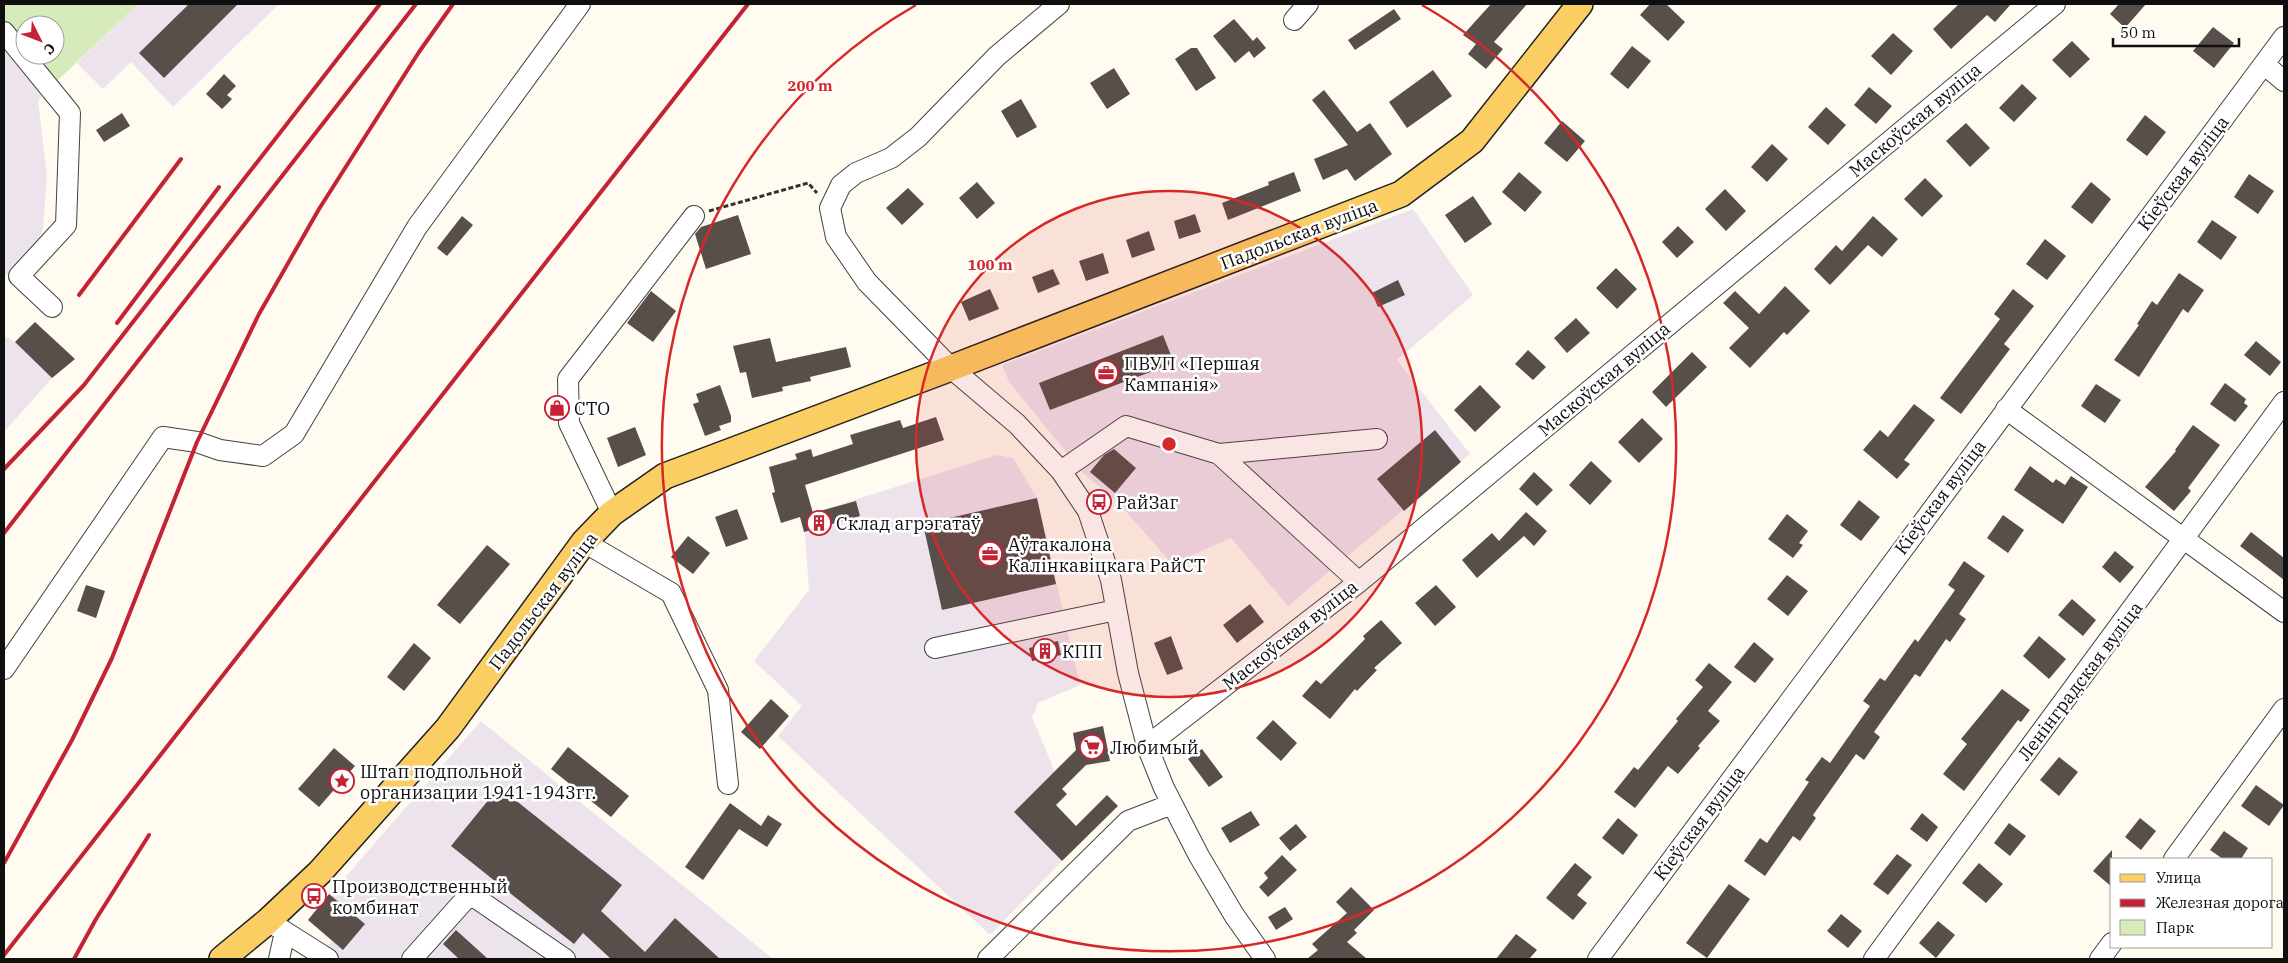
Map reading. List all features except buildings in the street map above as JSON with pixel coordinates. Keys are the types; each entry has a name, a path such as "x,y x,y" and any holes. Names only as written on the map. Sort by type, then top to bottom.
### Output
{"main road":[{"name":"Падольская вуліца","path":"222,959 276,926 320,872 448,728 584,542 612,513 666,476 1402,194 1472,141 1580,4"}],"street":[{"path":"4,669 163,437 197,442 220,450 263,456 294,434 417,227 580,4"},
{"path":"1059,4 997,56 918,137 890,158 856,174 841,185 830,208 836,237 867,282 952,368 1017,424 1061,471 1088,511 1111,580 1128,673 1146,746 1172,804 1199,856 1234,915 1265,959"},
{"path":"1294,20 1308,4"},
{"name":"Маскоўская вуліца","path":"1146,746 1359,582 2055,4"},
{"path":"4,32 70,113 66,225 19,276 52,307"},
{"name":"Кіеўская вуліца","path":"1598,959 2006,409 2265,66 2284,37"},
{"path":"2265,66 2284,82"},
{"path":"612,513 569,423 568,379 694,216"},
{"name":"Ленінградская вуліца","path":"1874,959 2186,539 2284,402"},
{"path":"2006,409 2284,612"},
{"path":"1061,471 1126,426 1219,454 1377,439"},
{"path":"1219,454 1359,582"},
{"path":"584,542 671,593 718,690 728,784"},
{"path":"935,648 1116,610"},
{"path":"2175,858 2284,709"},
{"path":"988,959 1128,821 1172,804"},
{"path":"412,959 470,894 565,959"},
{"path":"276,926 279,959"},
{"path":"276,926 328,959"},
{"path":"2100,959 2110,946"}],"path":[{"path":"694,216 808,183 830,208"}],"shaded area":[{"path":"138,4 279,4 173,107 131,62 103,89 77,63"},
{"path":"4,46 15,59 15,65 20,65 44,94 38,101 47,175 43,229 38,241 4,278"},
{"name":"ПВУП «Першая Кампанія»","path":"1413,209 1473,295 1397,360 1470,454 1288,606 1231,538 1172,564 1117,501 1084,474 1009,382 1002,365"},
{"path":"35,322 75,359 52,378 4,432 4,336 15,342"},
{"name":"Аўтакалона Калінкавіцкага РайСТ","path":"997,455 1013,458 1037,498 1080,685 1038,703 1032,717 1055,772 1014,812 1062,861 990,935 778,736 802,706 754,661 809,590 805,535 800,517"},
{"path":"481,721 773,959 317,959 332,940 308,920"}],"green space":[{"path":"4,4 138,4 55,83 41,65 65,65 65,15 15,15 15,32 4,18"}],"railway":[{"path":"4,469 84,385 380,4"},
{"path":"4,533 416,4"},
{"path":"4,863 72,740 112,658 197,442 259,314 319,209 419,52 453,4"},
{"path":"4,955 748,4"},
{"path":"79,295 181,159"},
{"path":"117,323 219,187"},
{"path":"74,959 96,919 149,835"}],"place":[{"name":"ПВУП «Першая Кампанія»","path":"1106,373"},
{"name":"СТО","path":"557,408"},
{"name":"РайЗаг","path":"1099,502"},
{"name":"Склад агрэгатаў","path":"819,523"},
{"name":"Аўтакалона Калінкавіцкага РайСТ","path":"990,554"},
{"name":"КПП","path":"1045,651"},
{"name":"Любимый","path":"1092,747"},
{"name":"Штап подпольной организации 1941-1943гг.","path":"342,781"},
{"name":"Производственный комбинат","path":"314,896"}]}
